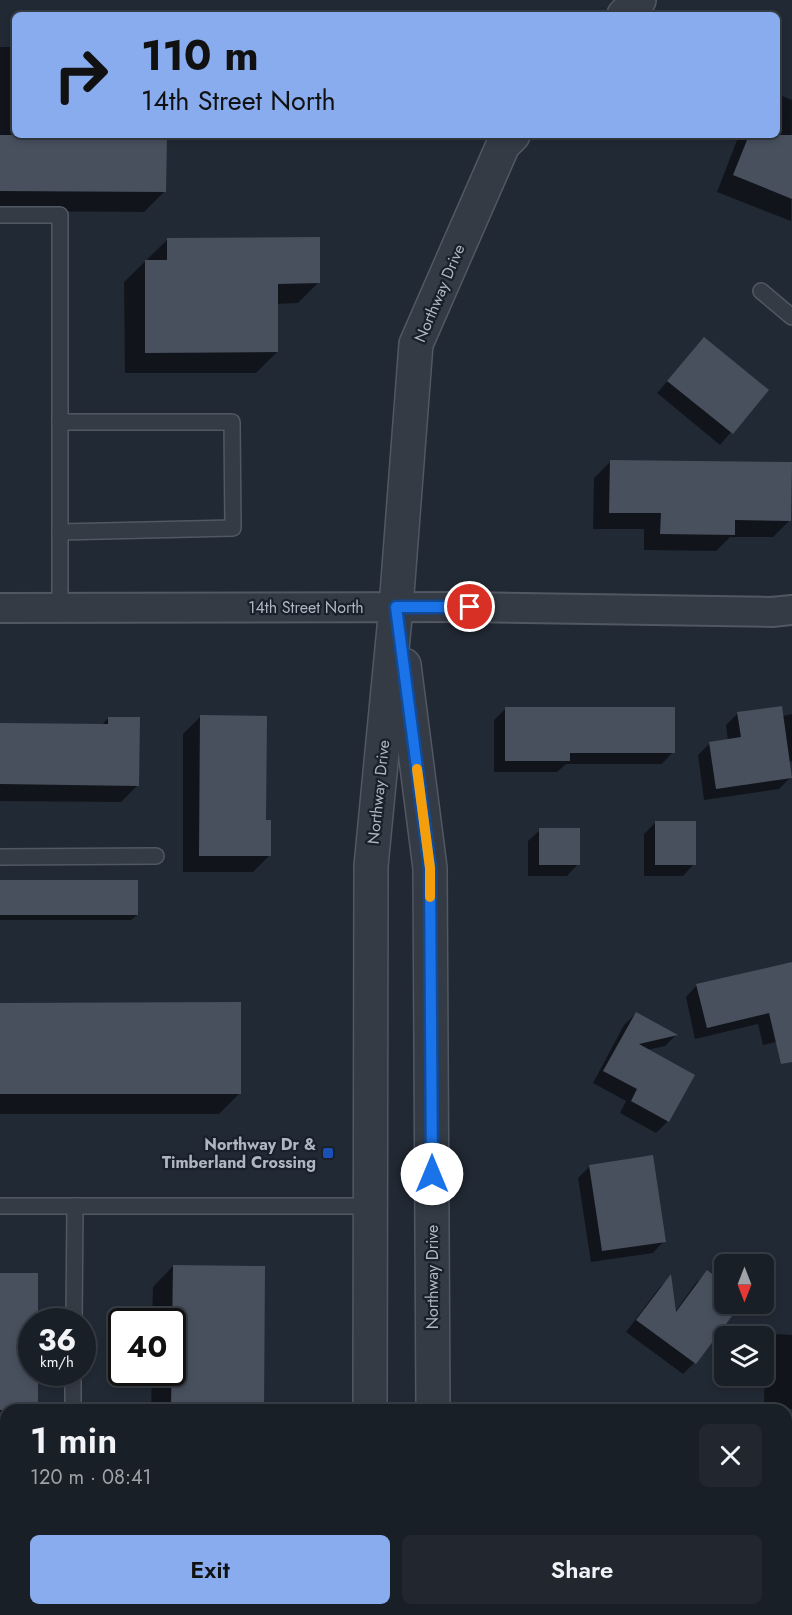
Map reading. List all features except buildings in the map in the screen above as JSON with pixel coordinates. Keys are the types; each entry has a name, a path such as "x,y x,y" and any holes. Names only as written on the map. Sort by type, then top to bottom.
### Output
{"street":[{"path":"627,12 638,0"},
{"name":"Northway Drive","path":"370,1404 371,866 396,607 416,344 503,145 510,138"},
{"name":"Northway Drive","path":"396,607 430,868 433,1404"},
{"name":"14th Street North","path":"0,608 396,607 772,612 792,610"}],"lane":[{"path":"0,216 60,216 60,608"},
{"path":"761,291 792,317"},
{"path":"60,422 232,422 233,516 233,528 60,532"},
{"path":"0,857 156,856"},
{"path":"0,1206 371,1206"},
{"path":"74,1308 75,1206"},
{"path":"73,1386 73,1404"},
{"path":"792,1601 792,1615"}],"slow traffic":[{"path":"417,769 430,868 430,897"}],"place":[{"name":"Northway Dr & Timberland Crossing","path":"328,1153"}],"route":[{"path":"432,1174 430,868 396,607 470,607"}]}
